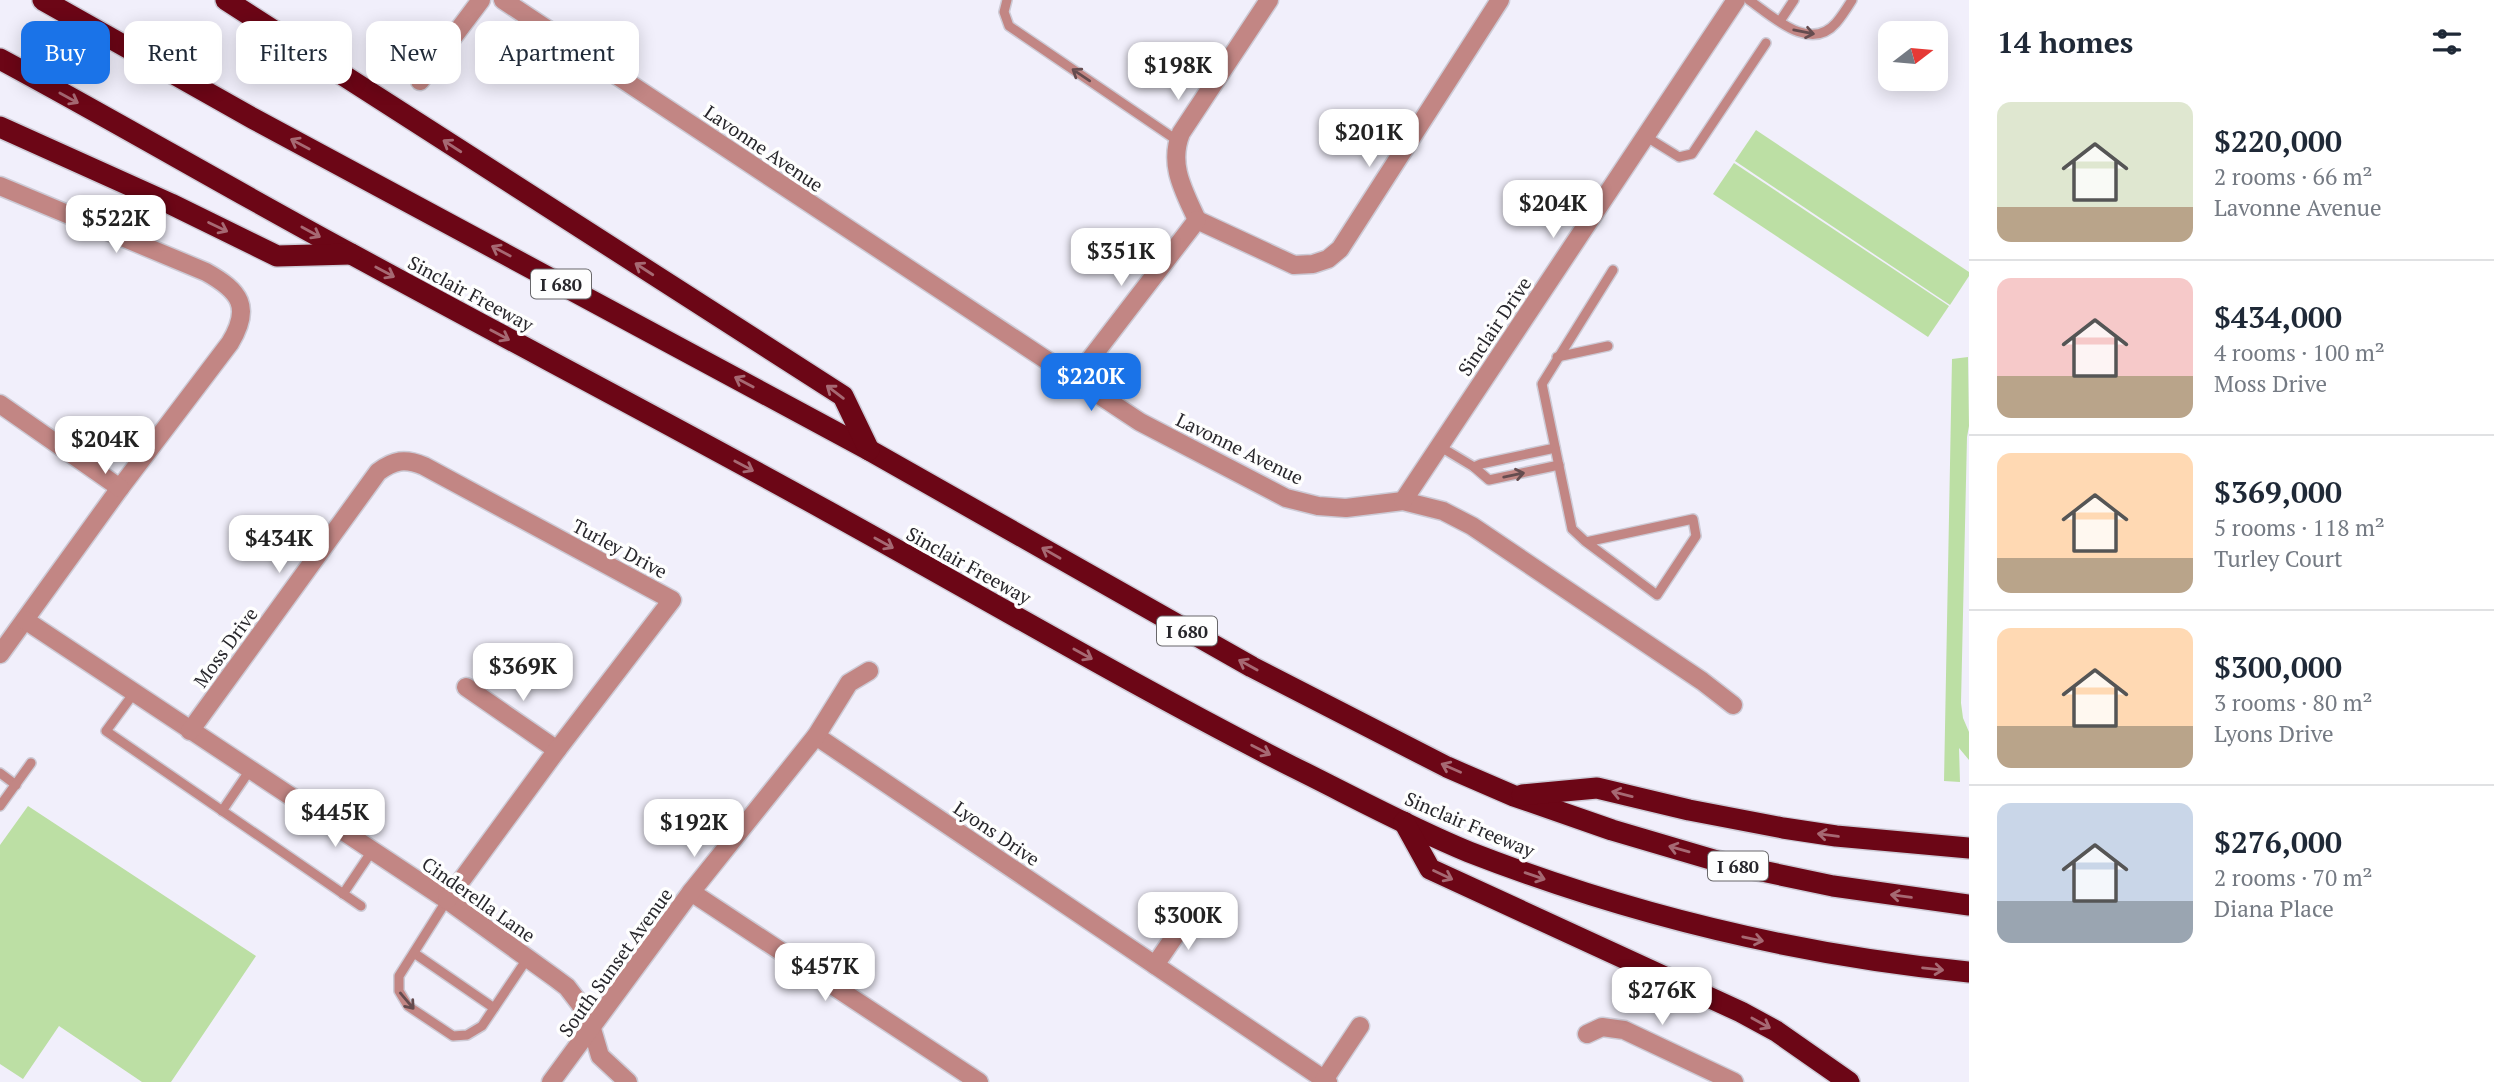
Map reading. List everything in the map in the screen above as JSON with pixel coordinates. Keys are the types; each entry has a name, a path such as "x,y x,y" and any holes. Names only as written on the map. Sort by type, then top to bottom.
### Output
{"highway":[{"name":"I 680","path":"43,0 254,119 869,450 1252,667 1401,744 1514,796 1612,830 1724,863 1833,886 1969,905"},
{"path":"226,0 843,396 869,450"},
{"name":"Sinclair Freeway","path":"0,59 351,254 825,510 1208,723 1464,850 1527,873 1716,931 1861,960 1969,972"},
{"path":"0,127 172,204 277,256 351,254"},
{"path":"1514,796 1597,788 1689,810 1783,828 1836,836 1969,848"},
{"path":"1404,822 1430,869 1741,1012 1776,1031 1849,1082"}],"street":[{"path":"461,26 481,0"},
{"name":"Lavonne Avenue","path":"503,0 1140,422 1286,498 1318,506 1346,508 1403,501 1443,511 1472,526 1702,681 1733,705"},
{"path":"1269,0 1178,141 1175,164 1197,220 1294,265 1313,264 1328,259 1340,250 1500,0"},
{"name":"Sinclair Drive","path":"1403,501 1736,0"},
{"path":"0,186 206,272 226,283 238,296 242,312 240,326 230,343 120,488 0,654"},
{"path":"1074,379 1197,220"},
{"path":"0,404 120,488"},
{"name":"Moss Drive","path":"190,731 378,472 399,460"},
{"name":"Turley Drive","path":"399,460 424,466 672,600 447,900"},
{"name":"Cinderella Lane","path":"25,620 447,900 567,987 580,1004 592,1029 600,1056 628,1082"},
{"name":"South Sunset Avenue","path":"551,1082 691,892 816,736 849,684 869,671"},
{"path":"467,687 557,750"},
{"name":"Lyons Drive","path":"816,736 1326,1081 1360,1026"},
{"path":"691,892 979,1082"},
{"path":"1155,965 1188,917"},
{"path":"1587,1034 1602,1027 1624,1030 1711,1077 1734,1082"}],"lane":[{"path":"1007,0 1004,12 1009,26 1178,141"},
{"path":"1749,0 1793,30 1811,35 1825,32 1836,24 1852,0"},
{"path":"1780,21 1794,0"},
{"path":"1645,136 1679,157 1692,154 1766,43"},
{"path":"1586,542 1693,519 1696,536 1657,595 1586,542 1572,529 1542,384 1613,270"},
{"path":"1557,358 1608,346"},
{"path":"1439,446 1474,467 1489,481 1559,466"},
{"path":"1474,467 1555,448"},
{"path":"134,693 106,731 361,906"},
{"path":"0,806 31,763"},
{"path":"222,811 250,770"},
{"path":"0,773 16,785"},
{"path":"343,894 372,850"},
{"path":"447,900 399,976 399,991 408,1006 453,1036 467,1035 482,1026 527,959"},
{"path":"414,953 494,1008"}],"green space":[{"path":"1756,130 1969,272 1950,305 1735,161"},
{"path":"1734,163 1949,306 1928,337 1713,194"},
{"path":"1968,357 1969,426 1961,703 1969,732 1969,760 1959,748 1960,782 1944,781 1952,359"},
{"path":"28,806 256,956 171,1082 142,1082 59,1026 23,1079 0,1064 0,845"}]}
